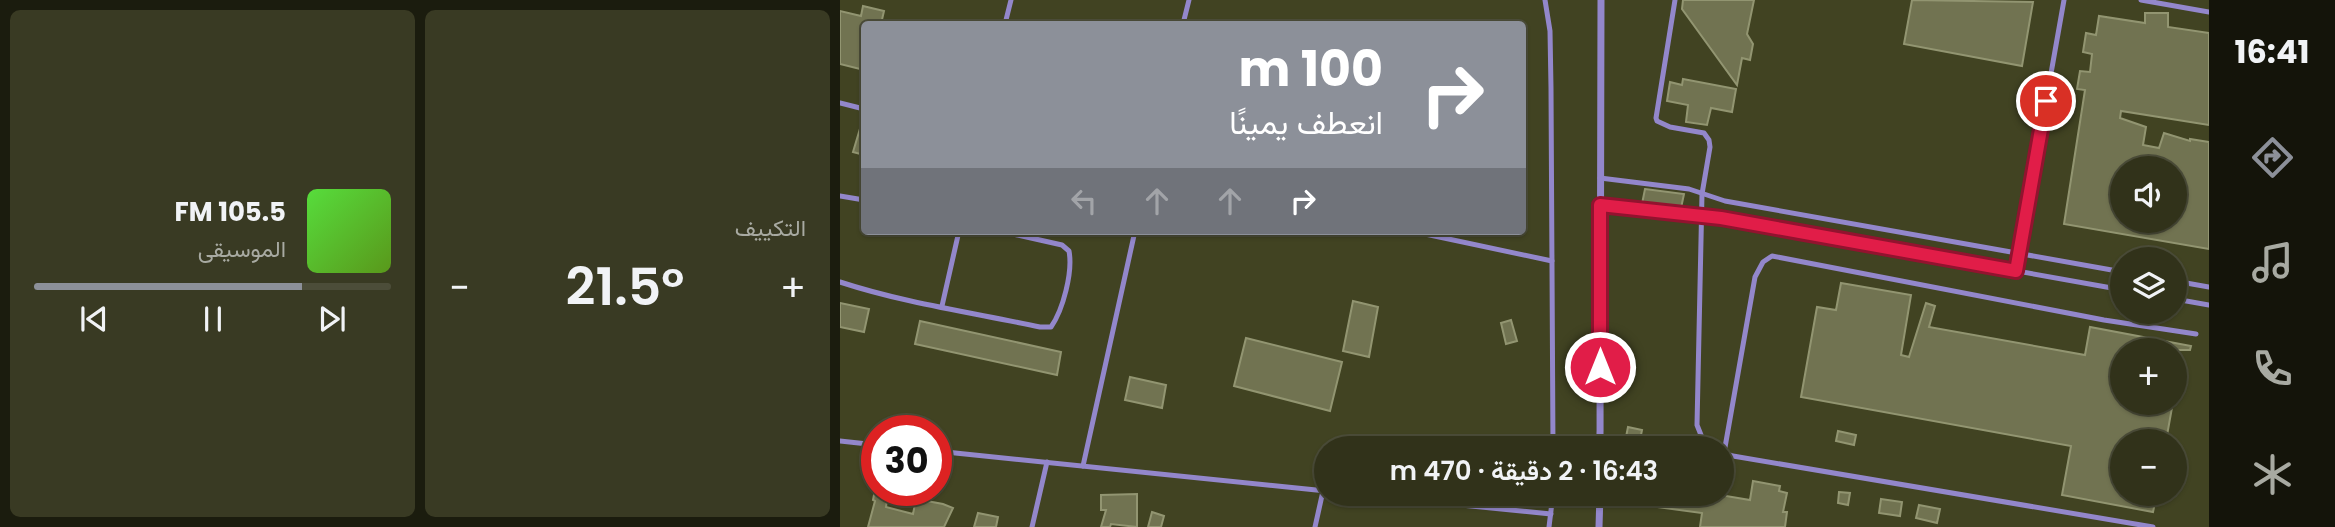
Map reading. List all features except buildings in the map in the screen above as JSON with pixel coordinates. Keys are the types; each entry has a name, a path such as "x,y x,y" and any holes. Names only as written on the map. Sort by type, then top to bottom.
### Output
{"street":[{"path":"1600,436 1601,0"},
{"path":"1600,506 1600,527"}],"lane":[{"path":"1006,21 1011,0"},
{"path":"1185,21 1189,0"},
{"path":"1545,0 1550,31 1553,436"},
{"path":"1675,0 1656,118 1670,127 1704,133 1710,147 1702,194 1697,425 1701,436"},
{"path":"2016,271 2064,0"},
{"path":"2141,0 2209,12"},
{"path":"840,103 861,108"},
{"path":"1601,178 1689,189 1725,201 2110,270"},
{"path":"840,196 861,200"},
{"path":"1600,205 1721,218 2110,288"},
{"path":"942,306 958,235"},
{"path":"840,282 1040,327 1051,327 1059,316 1071,262 1069,251 1062,245 1018,235"},
{"path":"1083,466 1134,235"},
{"path":"1430,235 1552,261"},
{"path":"1726,436 1755,277 1763,262 1772,256 2104,320 2196,334"},
{"path":"2187,283 2209,287"},
{"path":"2187,301 2209,305"},
{"path":"840,441 861,443"},
{"path":"952,453 1314,490"},
{"path":"1734,456 2153,527"},
{"path":"1032,527 1047,462"},
{"path":"1315,527 1321,506"},
{"path":"1471,506 1551,514"},
{"path":"1549,527 1552,506"}],"route":[{"path":"1600,367 1600,205 1721,218 2016,271 2046,101"}]}
